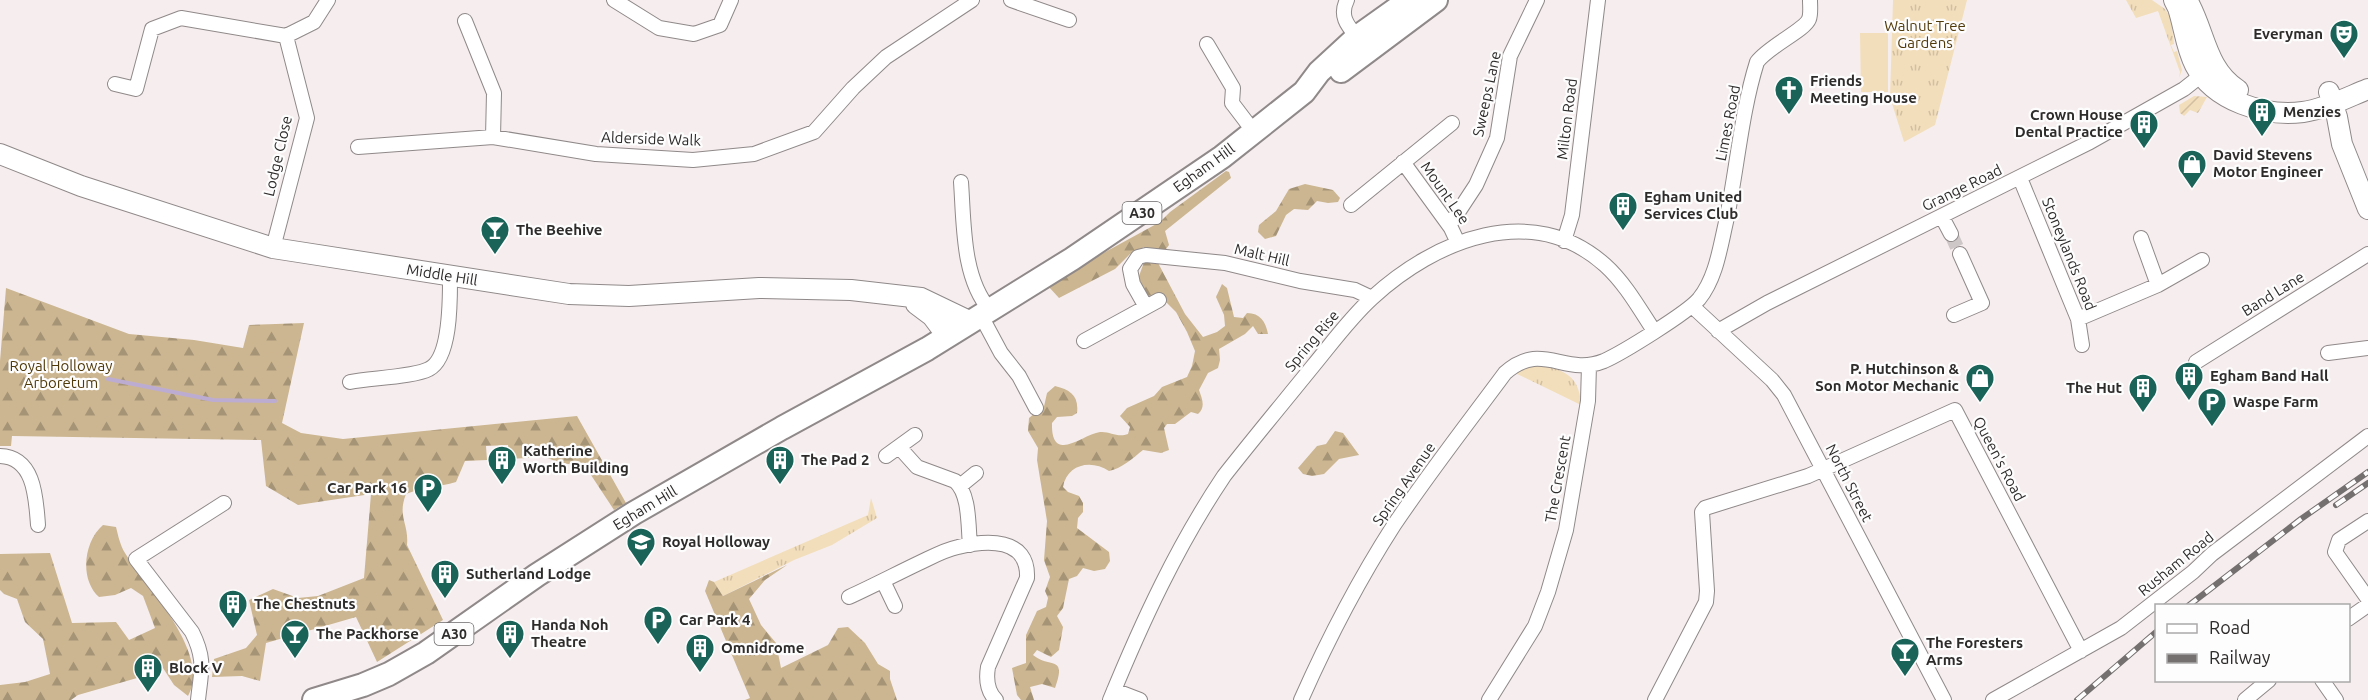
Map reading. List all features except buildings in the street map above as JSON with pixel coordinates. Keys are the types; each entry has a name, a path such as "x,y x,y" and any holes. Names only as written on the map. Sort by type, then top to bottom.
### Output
{"main road":[{"name":"Egham Hill","path":"314,700 363,685 389,674 426,653 537,575 634,513 947,336 1132,220 1222,157 1304,92 1338,73 1362,44 1409,0"},
{"name":"Egham Hill","path":"1362,44 1436,0"}],"street":[{"path":"115,84 136,88 152,29 181,18 286,36 314,22 328,0"},
{"path":"614,0 659,28 694,34 720,25 731,0"},
{"name":"Alderside Walk","path":"358,147 493,137 596,154 693,160 754,154 814,132 853,88 886,57 972,0"},
{"path":"1011,0 1069,20"},
{"path":"1347,0 1343,18 1362,44"},
{"name":"Sweeps Lane","path":"1448,224 1476,185 1497,138 1510,56 1537,0"},
{"name":"Milton Road","path":"1564,241 1572,215 1598,0"},
{"name":"Limes Road","path":"1692,306 1704,291 1714,269 1730,202 1757,62 1773,46 1806,24 1810,17 1810,0"},
{"path":"2174,0 2191,54 2208,71 2254,97 2280,101 2323,100 2368,88"},
{"path":"2187,0 2196,14 2208,56 2208,71"},
{"path":"465,21 494,93 493,137"},
{"name":"Lodge Close","path":"273,248 307,118 286,36"},
{"path":"1207,44 1233,88 1232,103 1254,132"},
{"name":"Grange Road","path":"1718,331 1767,303 2098,138 2184,89 2208,71"},
{"path":"2323,100 2368,79"},
{"path":"2323,100 2368,208"},
{"name":"Mount Lee","path":"1351,205 1452,123"},
{"name":"Middle Hill","path":"0,154 81,186 273,248 569,294 595,296 796,288 851,290 921,298 980,316"},
{"name":"Mount Lee","path":"1403,162 1448,224 1458,243"},
{"name":"Stoneylands Road","path":"2020,178 2078,319 2082,345"},
{"path":"961,182 970,272 983,303 980,316 1001,353 1019,376 1036,408"},
{"path":"1942,217 1951,234"},
{"name":"Spring Rise","path":"1112,695 1166,574 1206,503 1252,439 1372,298 1402,273 1447,247 1477,237 1516,231 1539,233 1564,241 1592,256 1615,275 1654,330"},
{"path":"2141,238 2158,285"},
{"path":"1954,315 1982,303 1960,254"},
{"name":"Band Lane","path":"2196,362 2368,254"},
{"name":"Malt Hill","path":"1084,341 1153,303 1130,277 1130,269 1142,255 1225,263 1300,281 1349,288 1372,298"},
{"path":"2078,319 2158,285 2202,260"},
{"path":"350,382 412,374 428,369 438,362 447,331 450,277"},
{"name":"Middle Hill","path":"900,297 925,309 947,336"},
{"path":"1588,366 1605,360 1692,306"},
{"name":"North Street","path":"1692,306 1780,389 1944,700"},
{"path":"2328,353 2368,348"},
{"name":"Spring Avenue","path":"1301,700 1334,628 1395,524 1505,373 1513,366 1538,357 1572,365 1588,366"},
{"name":"The Crescent","path":"1489,700 1535,626 1548,592 1566,530 1588,401 1588,366"},
{"name":"Queen's Road","path":"1823,469 1955,410 2081,651"},
{"path":"886,456 915,435"},
{"name":"Rusham Road","path":"1993,700 2081,651 2134,618 2193,572 2212,554 2368,436"},
{"path":"899,447 916,467 955,481 960,486 966,507 970,544"},
{"path":"0,456 13,458 26,470 36,494 38,525"},
{"path":"1655,700 1706,602 1704,510 1710,506 1808,476 1823,469"},
{"path":"960,486 976,472"},
{"path":"198,700 203,674 203,658 199,645 192,632 136,559 224,503"},
{"path":"2368,521 2339,540 2336,552 2368,599"},
{"path":"849,597 943,552 970,544 997,543 1018,550 1026,565 1024,585 988,667 989,690 996,700"},
{"path":"883,580 895,606"},
{"path":"2350,619 2368,605"},
{"path":"2245,700 2268,682"},
{"path":"2323,682 2336,700"},
{"path":"1112,695 1140,700"}],"green space":[{"name":"Walnut Tree Gardens","path":"1893,0 1967,0 1935,125 1904,142 1890,97"},
{"path":"2126,0 2152,0 2165,9 2171,18 2174,44 2171,45 2174,52 2177,51 2182,70 2179,78 2180,72 2158,11 2136,18"},
{"path":"1860,33 1888,33 1888,92 1861,92"},
{"path":"2194,96 2207,97 2198,113 2190,110 2184,116 2180,113 2179,105"},
{"path":"1226,171 1229,172 1231,178 1165,231 1169,245 1157,261 1185,314 1203,337 1225,326 1224,315 1216,297 1222,284 1227,288 1234,317 1243,318 1247,313 1259,316 1268,334 1258,334 1253,326 1245,334 1219,349 1218,368 1208,373 1199,390 1203,403 1202,409 1198,414 1191,412 1175,424 1167,424 1164,428 1169,450 1161,453 1143,450 1122,466 1109,471 1095,465 1088,465 1069,473 1063,487 1068,492 1079,496 1083,503 1083,512 1078,518 1077,528 1109,552 1110,561 1105,569 1094,571 1083,568 1077,576 1069,579 1063,608 1057,616 1063,627 1059,650 1051,657 1037,650 1033,655 1058,666 1055,688 1042,684 1030,687 1034,700 1021,700 1017,695 1012,668 1026,663 1026,635 1037,611 1046,607 1048,598 1045,591 1050,577 1044,560 1047,521 1037,460 1038,448 1028,431 1029,418 1043,411 1047,393 1055,386 1073,395 1077,402 1077,413 1072,416 1057,417 1052,423 1053,436 1057,442 1062,445 1069,444 1100,432 1128,434 1130,427 1120,416 1127,408 1154,396 1162,387 1187,377 1195,351 1176,312 1164,300 1145,295 1138,279 1144,262 1144,247 1130,254 1115,269 1059,298 1048,286 1160,222"},
{"path":"1305,184 1333,190 1340,198 1338,202 1317,201 1308,210 1294,209 1286,215 1276,236 1265,239 1258,232 1259,225 1276,211 1289,189"},
{"name":"Royal Holloway Arboretum","path":"6,288 129,334 194,340 243,348 249,325 304,323 282,423 301,433 343,439 577,416 626,503 614,510 585,466 560,463 545,457 509,459 508,445 486,446 487,460 465,461 456,482 406,494 404,502 403,514 407,545 443,620 377,662 356,617 266,643 260,681 242,676 212,677 214,659 246,648 257,635 249,600 273,589 298,598 318,596 364,578 371,494 298,505 266,486 261,440 12,436 11,446 0,446 0,361"},
{"path":"1530,365 1550,367 1566,373 1577,385 1581,405 1515,373"},
{"path":"1335,431 1343,433 1359,455 1339,459 1324,474 1312,476 1303,474 1298,468 1317,446 1326,444"},
{"path":"871,498 877,518 832,545 794,560 723,596 714,582 868,515"},
{"path":"103,525 116,527 125,553 173,621 184,641 191,660 193,679 188,696 174,685 163,668 144,676 78,695 71,700 0,700 0,685 25,682 50,674 43,639 25,622 17,599 0,590 0,554 50,553 72,623 116,622 129,640 155,628 143,596 131,588 115,595 99,597 93,589 86,571 86,560 92,540"},
{"path":"787,565 765,580 749,599 761,625 776,643 781,668 828,645 838,628 848,627 865,643 878,664 890,671 890,679 897,700 745,700 750,698 705,591 709,580 714,582 723,596"}],"waterway":[{"path":"108,379 213,400 275,401"}],"tunnel":[{"path":"1951,234 1960,254"}],"railway":[{"path":"2191,604 2301,519 2368,472"},
{"path":"2336,505 2368,483"},
{"path":"2077,700 2155,633"}],"place":[{"name":"Everyman","path":"2344,60"},
{"name":"Friends Meeting House","path":"1789,116"},
{"name":"Menzies","path":"2262,138"},
{"name":"Crown House Dental Practice","path":"2144,150"},
{"name":"David Stevens Motor Engineer","path":"2192,190"},
{"name":"Egham United Services Club","path":"1623,232"},
{"name":"The Beehive","path":"495,256"},
{"name":"Egham Band Hall","path":"2189,402"},
{"name":"P. Hutchinson & Son Motor Mechanic","path":"1980,404"},
{"name":"The Hut","path":"2143,414"},
{"name":"Waspe Farm","path":"2212,428"},
{"name":"Katherine Worth Building","path":"502,486"},
{"name":"The Pad 2","path":"780,486"},
{"name":"Car Park 16","path":"428,514"},
{"name":"Royal Holloway","path":"641,568"},
{"name":"Sutherland Lodge","path":"445,600"},
{"name":"The Chestnuts","path":"233,630"},
{"name":"Car Park 4","path":"658,646"},
{"name":"The Packhorse","path":"295,660"},
{"name":"Handa Noh Theatre","path":"510,660"},
{"name":"Omnidrome","path":"700,674"},
{"name":"The Foresters Arms","path":"1905,678"},
{"name":"Block V","path":"148,694"}]}
